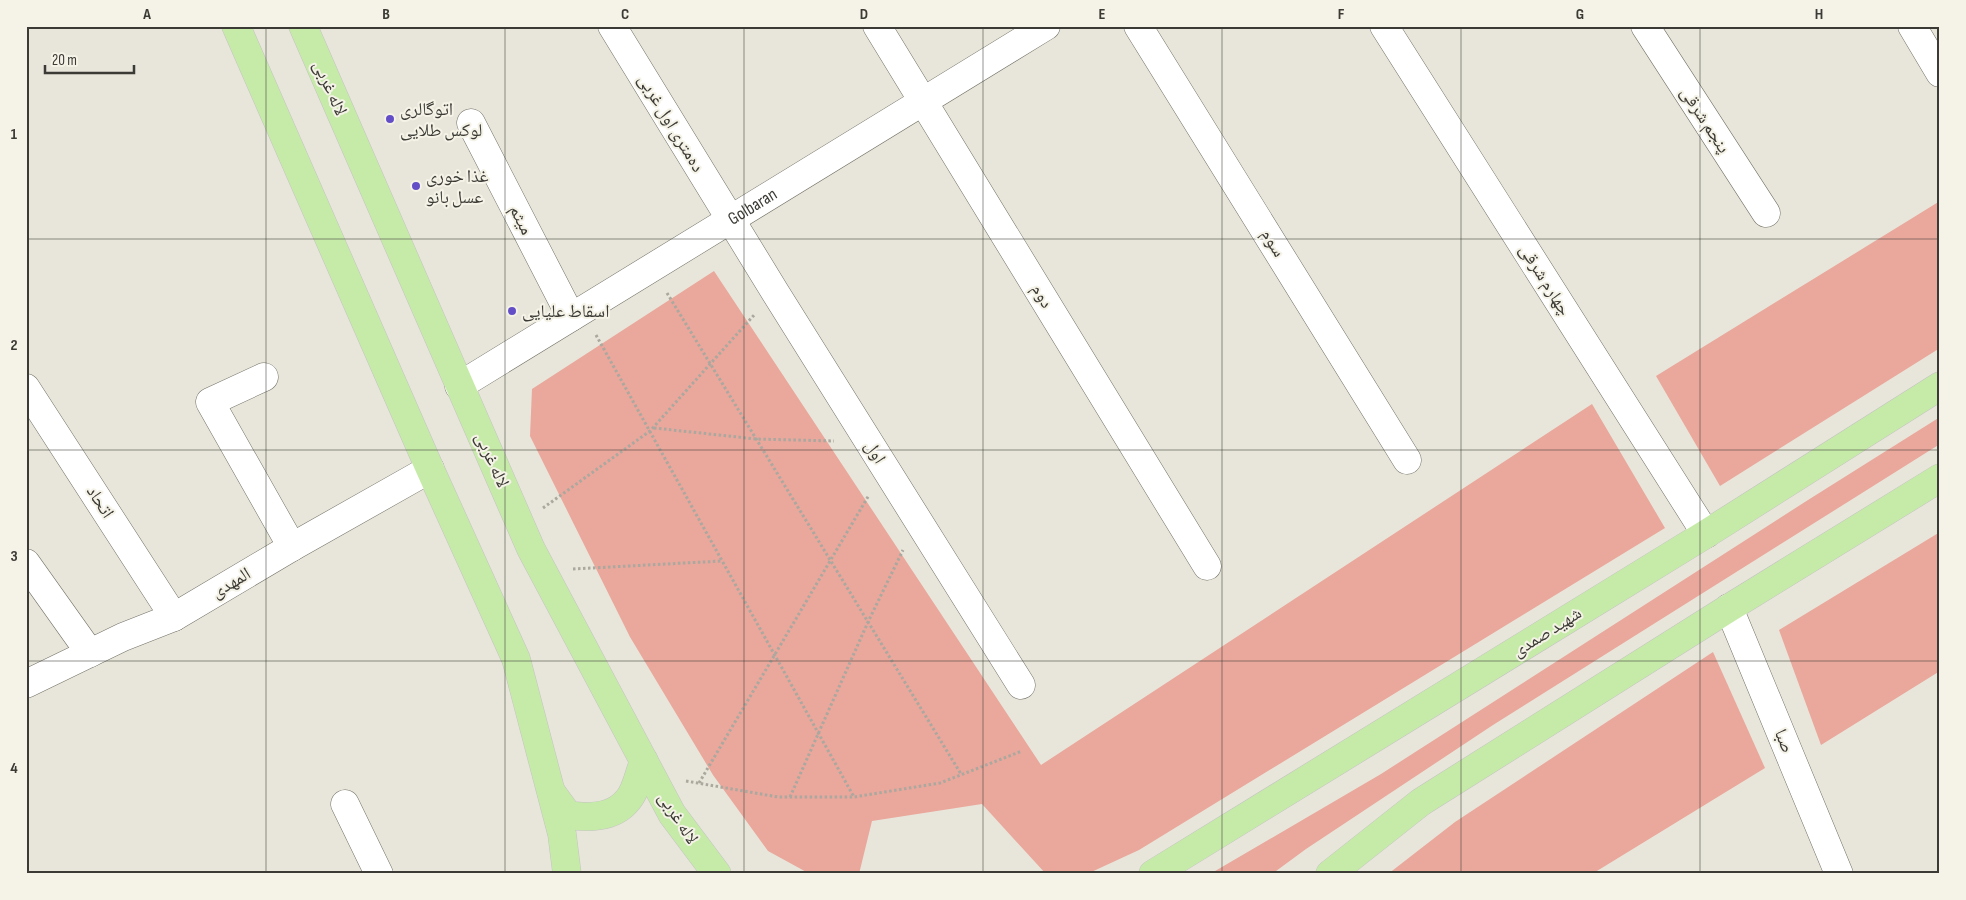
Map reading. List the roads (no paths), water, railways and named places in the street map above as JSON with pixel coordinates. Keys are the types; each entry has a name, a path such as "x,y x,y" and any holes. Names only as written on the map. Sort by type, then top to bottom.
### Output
{"main road":[{"path":"236,26 430,469 516,659 562,834 567,874"},
{"name":"لاله غربی","path":"303,26 520,524 672,814 717,874"},
{"name":"شهید صمدی","path":"1153,874 1706,534 1940,386"},
{"path":"1330,874 1421,802 1940,478"},
{"path":"552,793 568,815 586,818 601,815 618,809 628,801 647,768"}],"street":[{"name":"ده‌متری اول غربی","path":"612,26 730,220"},
{"name":"دوم","path":"877,26 1207,566"},
{"name":"Golbaran","path":"460,386 1046,26"},
{"name":"سوم","path":"1138,26 1407,460"},
{"name":"چهارم شرقی","path":"1384,26 1706,534"},
{"name":"پنجم شرقی","path":"1645,26 1766,213"},
{"path":"1912,26 1940,73"},
{"name":"میثم","path":"471,122 576,314"},
{"name":"اول","path":"730,220 1021,685"},
{"path":"264,377 210,402 292,547"},
{"name":"اتحاد","path":"26,388 174,617"},
{"name":"المهدی","path":"26,684 122,637 174,617 292,547 430,469"},
{"path":"26,563 90,653"},
{"name":"صبا","path":"1729,608 1839,874"},
{"path":"345,804 379,874"}],"place":[{"name":"اتوگالری لوکس طلایی","path":"390,119"},
{"name":"غذا خوری عسل بانو","path":"416,186"},
{"name":"اسقاط علیایی","path":"512,311"}]}
